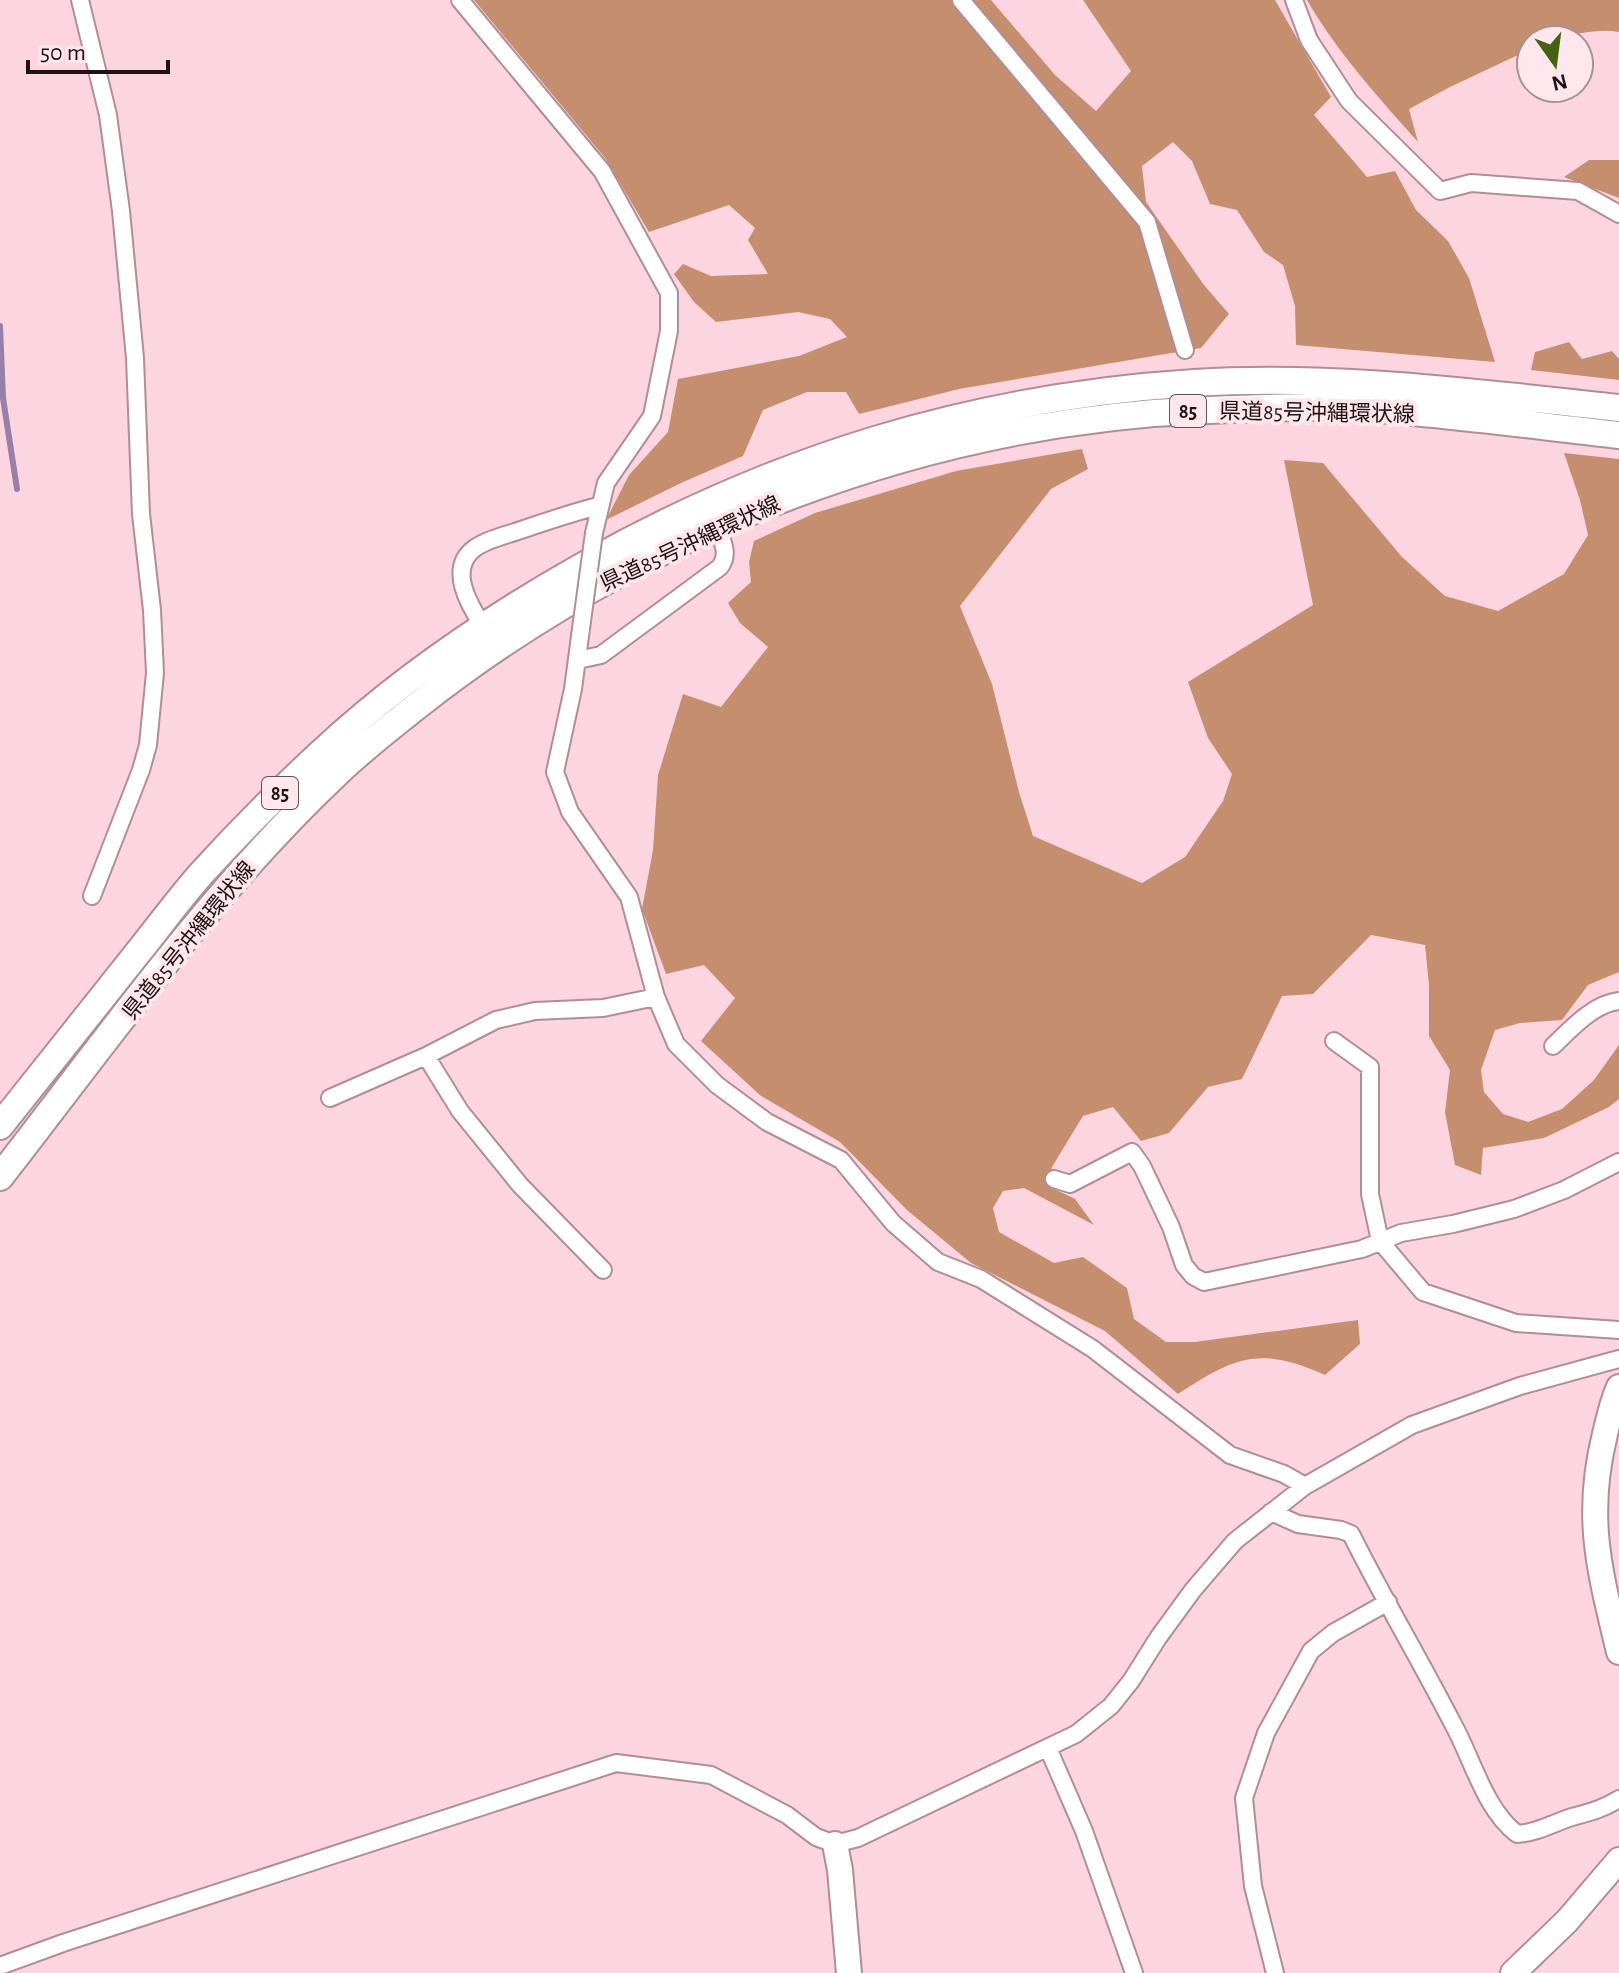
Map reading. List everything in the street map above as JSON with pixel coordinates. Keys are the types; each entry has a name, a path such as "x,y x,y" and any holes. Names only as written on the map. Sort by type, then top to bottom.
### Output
{"main road":[{"name":"県道85号沖縄環状線","path":"0,1126 201,874 322,752 424,666 472,633 626,542 763,477 840,450 953,418 1117,389 1198,382 1395,384 1619,408"},
{"name":"県道85号沖縄環状線","path":"0,1177 226,890 328,782 386,731 461,673 562,606 639,563 717,526 768,504 917,455 1037,430 1136,415 1207,410 1396,410 1619,435"},
{"path":"1619,1387 1602,1446 1593,1499 1597,1558 1619,1652"},
{"path":"835,1844 849,1973"},
{"path":"1513,1973 1567,1921 1619,1860"}],"street":[{"path":"80,0 108,115 121,211 135,358 141,514 152,610 155,673 148,745 141,770 92,896"},
{"path":"460,0 602,171 669,293 669,331 652,416 606,483 598,506 578,660 555,772 570,812 629,897 656,997 676,1044 717,1085 767,1122 841,1160 893,1223 938,1262 981,1279 1093,1349 1230,1455 1284,1474 1305,1486"},
{"path":"961,0 1147,222 1185,350"},
{"path":"1294,0 1309,40 1349,101 1440,191 1471,183 1578,191 1619,214"},
{"path":"472,633 461,575 464,562 473,548 598,506"},
{"path":"578,660 601,655 720,567 726,560 726,553 717,526"},
{"path":"330,1098 426,1056 496,1020 535,1011 603,1008 656,997"},
{"path":"1553,1046 1583,1018 1604,1005 1619,1001"},
{"path":"1334,1041 1370,1067 1370,1194 1380,1241 1423,1292 1516,1323 1619,1330"},
{"path":"426,1056 460,1111 520,1185 603,1270"},
{"path":"1054,1179 1070,1184 1132,1152 1142,1166 1171,1227 1184,1265 1193,1276 1204,1282 1362,1249 1401,1233 1514,1209 1564,1190 1619,1162"},
{"path":"0,1966 616,1763 711,1775 787,1815 816,1837 835,1844 858,1838 1076,1734 1111,1706 1193,1590 1235,1541 1305,1486 1412,1425 1520,1386 1619,1359"},
{"path":"1271,1512 1298,1524 1351,1534 1456,1728 1491,1804 1505,1825 1517,1834 1530,1834 1601,1810 1619,1799"},
{"path":"1275,1973 1253,1886 1244,1798 1266,1733 1311,1651 1333,1633 1388,1602"},
{"path":"1048,1748 1084,1831 1134,1973"}],"shaded area":[{"path":"474,0 991,0 1055,75 1096,111 1131,71 1083,0 1275,0 1331,97 1314,115 1367,177 1395,171 1416,210 1448,241 1469,278 1495,362 1296,345 1295,306 1283,265 1264,252 1237,210 1210,204 1192,161 1173,142 1142,166 1146,202 1204,285 1229,314 1201,348 959,389 859,414 846,392 807,392 763,410 743,456 606,520 629,475 668,432 678,379 799,356 847,337 830,319 798,312 716,322 694,302 674,274 683,264 711,276 768,274 748,240 755,228 729,205 649,232 605,158"},
{"path":"1307,0 1619,0 1619,32 1595,31 1595,24 1515,24 1515,57 1409,109 1418,142 1373,91"},
{"path":"1589,160 1619,160 1619,198 1564,177"},
{"path":"1569,342 1582,359 1612,351 1619,359 1619,380 1531,370 1535,352"},
{"path":"1082,449 1088,469 1051,489 960,606 992,684 1033,836 1142,883 1185,857 1223,801 1232,774 1208,738 1188,682 1313,605 1284,460 1323,463 1402,557 1445,596 1498,611 1564,574 1588,535 1564,453 1619,459 1619,972 1588,985 1562,1020 1520,1023 1495,1030 1481,1070 1484,1092 1503,1114 1528,1122 1562,1109 1594,1080 1619,1045 1619,1099 1609,1107 1544,1138 1483,1148 1481,1175 1455,1165 1445,1112 1450,1070 1429,1036 1425,945 1371,935 1313,994 1282,996 1242,1079 1208,1087 1169,1133 1141,1141 1113,1107 1083,1116 1052,1167 1048,1186 1075,1199 1094,1225 1024,1188 1003,1191 993,1208 999,1232 1054,1263 1083,1257 1127,1288 1134,1319 1166,1342 1195,1342 1358,1320 1360,1344 1325,1375 1283,1360 1249,1359 1216,1371 1178,1394 1105,1331 971,1263 907,1210 840,1142 761,1096 701,1041 735,998 704,965 666,974 642,909 653,850 658,775 683,694 721,707 768,647 740,623 728,603 751,582 749,562 754,541 815,513 956,471"}],"waterway":[{"path":"0,326 3,398 17,489"}]}
